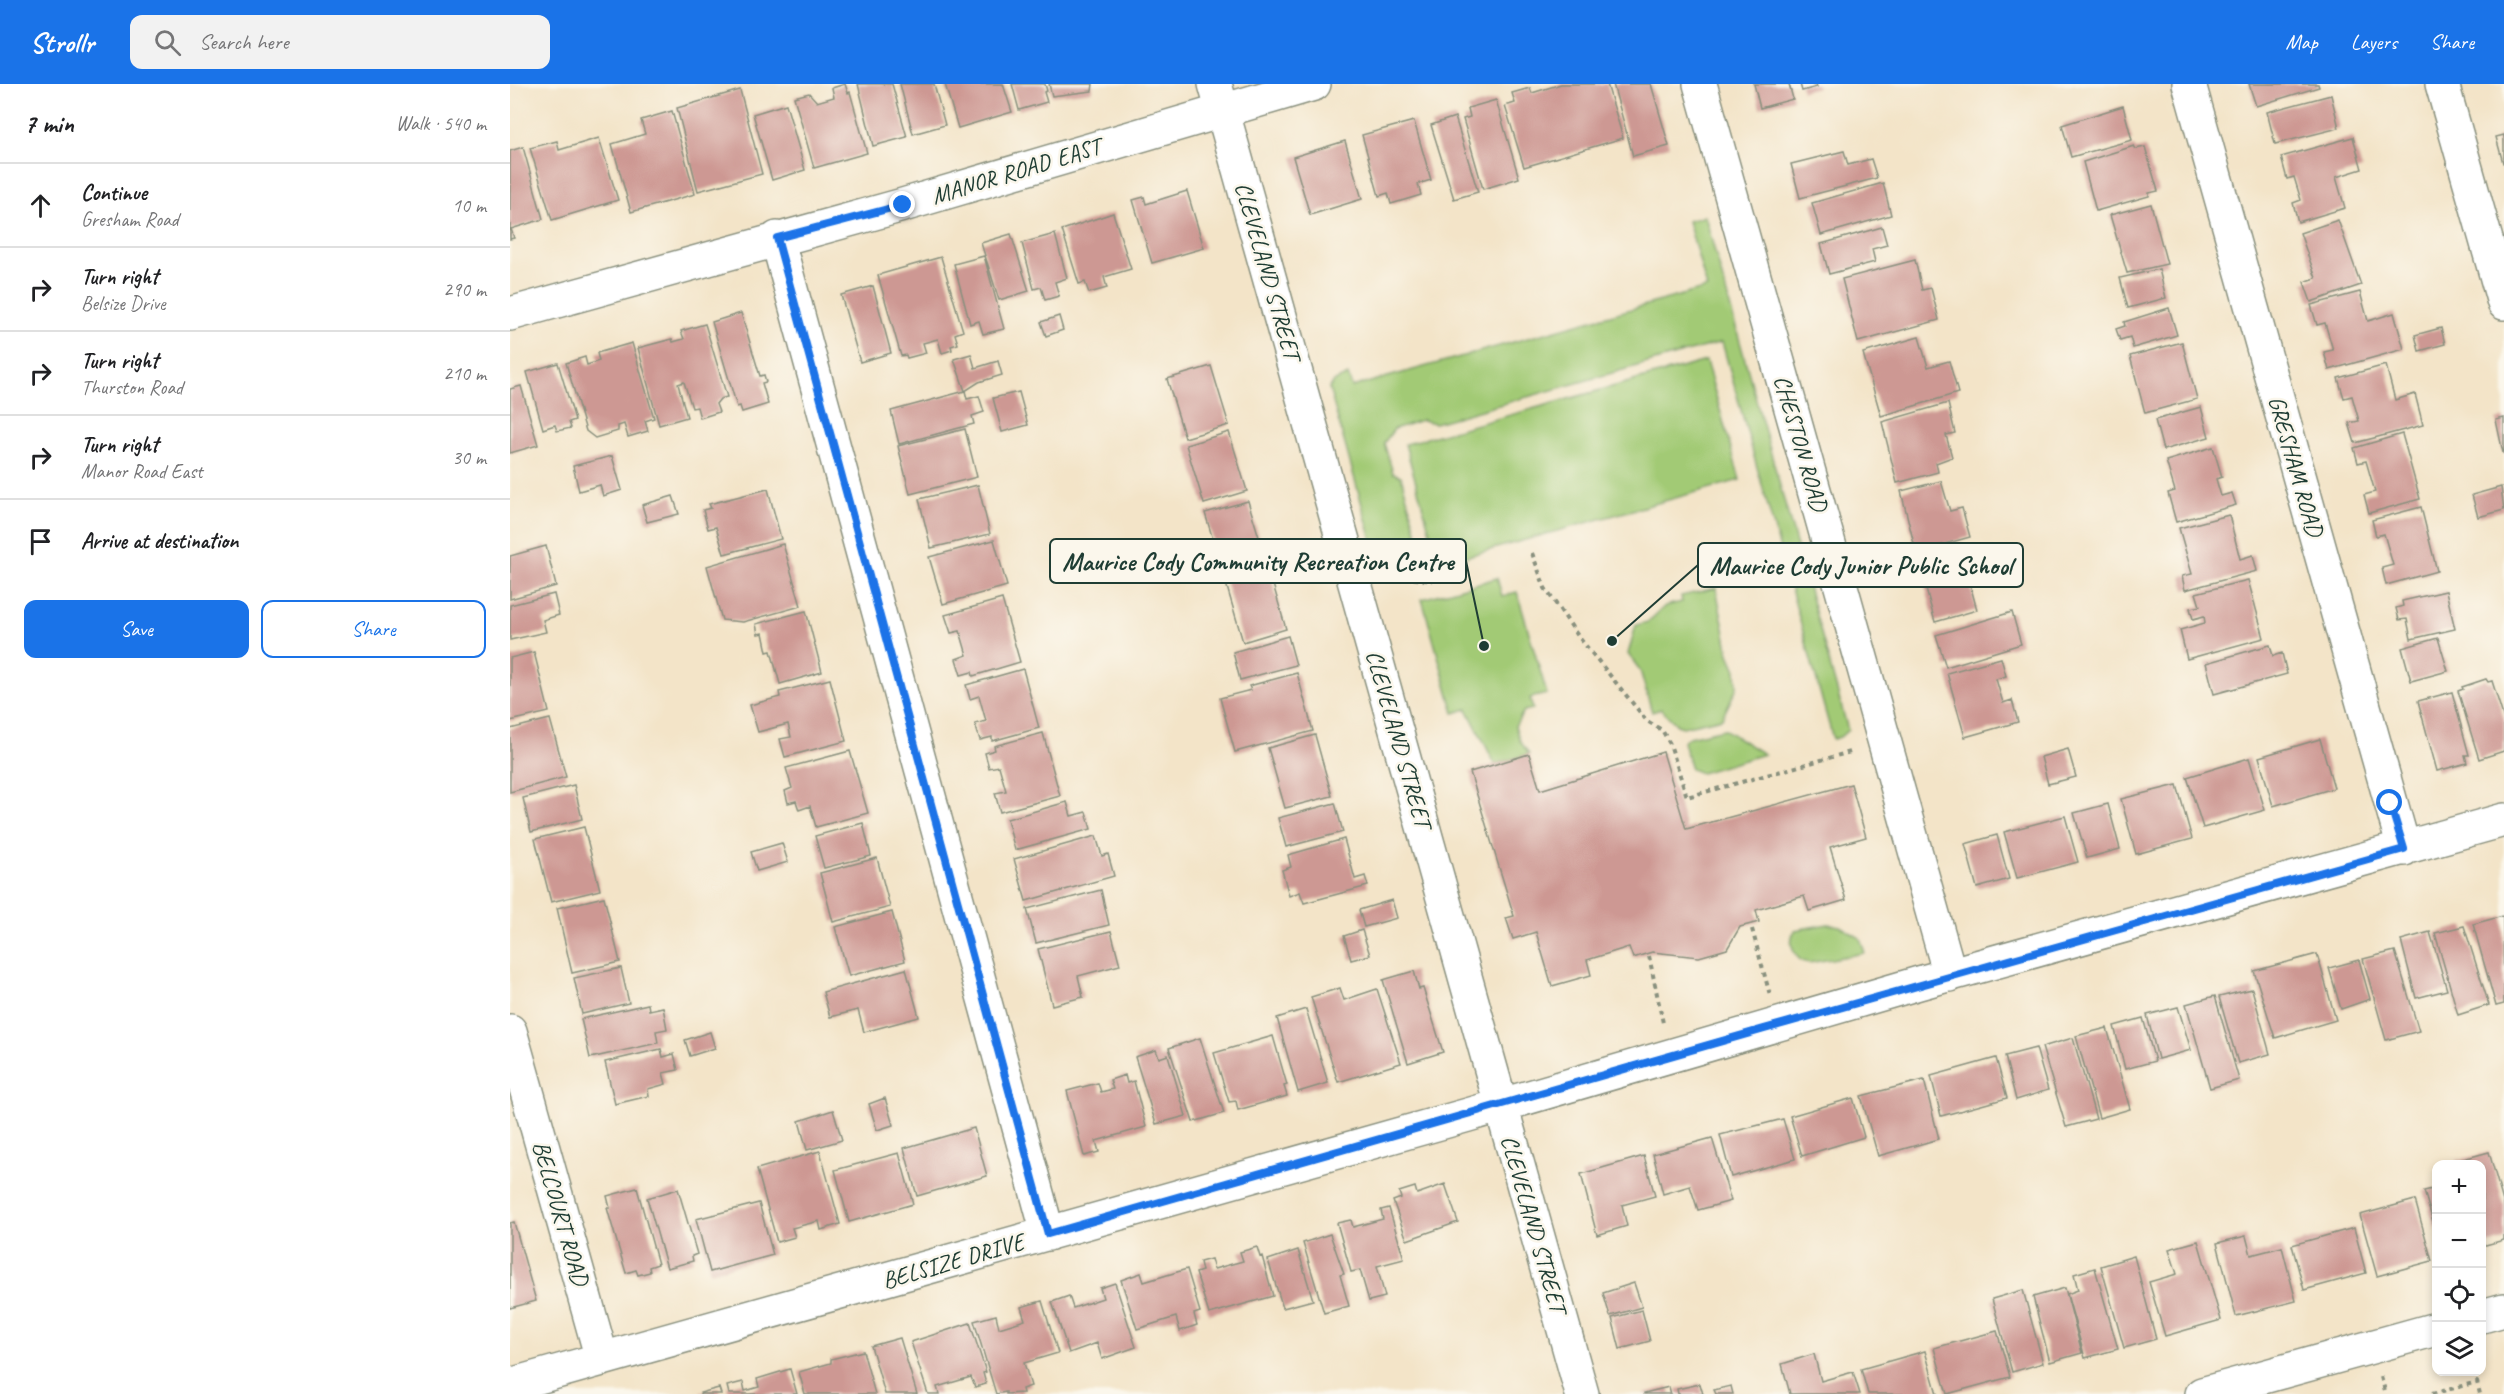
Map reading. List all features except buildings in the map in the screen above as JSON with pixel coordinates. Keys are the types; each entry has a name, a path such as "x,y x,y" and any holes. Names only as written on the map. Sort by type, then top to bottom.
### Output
{"street":[{"name":"MANOR ROAD EAST","path":"510,314 777,238 903,205 1219,97 1314,84"},
{"name":"CHESTON ROAD","path":"1700,84 1950,975"},
{"name":"GRESHAM ROAD","path":"2189,84 2404,849"},
{"path":"2442,84 2504,303"},
{"name":"CLEVELAND STREET","path":"1219,97 1582,1394"},
{"path":"777,238 1048,1234"},
{"name":"BELSIZE DRIVE","path":"510,1385 1501,1106 1950,975 2504,820"},
{"name":"BELCOURT ROAD","path":"510,1031 602,1359"},
{"path":"2486,1315 2504,1310"},
{"path":"2202,1394 2432,1330"}],"path":[{"path":"1532,553 1545,588 1578,636 1647,721 1662,730 1670,744 1687,797 1861,749"},
{"path":"1377,574 1432,581"},
{"path":"1752,929 1771,1000"},
{"path":"1649,956 1665,1031"},
{"path":"2380,1373 2386,1394"},
{"path":"2432,1394 2477,1382 2480,1394"}],"green space":[{"path":"1705,216 1848,730 1840,737 1833,739 1722,342 1435,423 1422,420 1394,429 1384,443 1393,473 1401,476 1422,552 1402,560 1375,551 1329,388 1335,381 1348,375 1352,387 1707,288 1688,221"},
{"path":"1706,361 1740,480 1439,564 1405,444"},
{"path":"1497,578 1502,596 1517,592 1547,694 1530,698 1533,709 1524,711 1515,726 1520,741 1529,754 1495,764 1467,709 1454,713 1422,599"},
{"path":"1716,588 1729,654 1736,670 1737,687 1722,718 1683,727 1677,725 1661,709 1652,712 1640,670 1628,654 1636,625 1648,622 1665,606 1682,602 1681,596"},
{"path":"1724,729 1764,754 1701,773 1691,769 1683,742 1689,737"},
{"path":"1828,924 1840,926 1860,938 1865,953 1809,963 1799,959 1792,945 1795,930"}],"place":[{"name":"Maurice Cody Junior Public School","path":"1612,641"},
{"name":"Maurice Cody Community Recreation Centre","path":"1484,646"}],"route":[{"path":"903,205 777,238 1048,1234 1501,1106 1919,983 2404,849 2390,803"}]}
